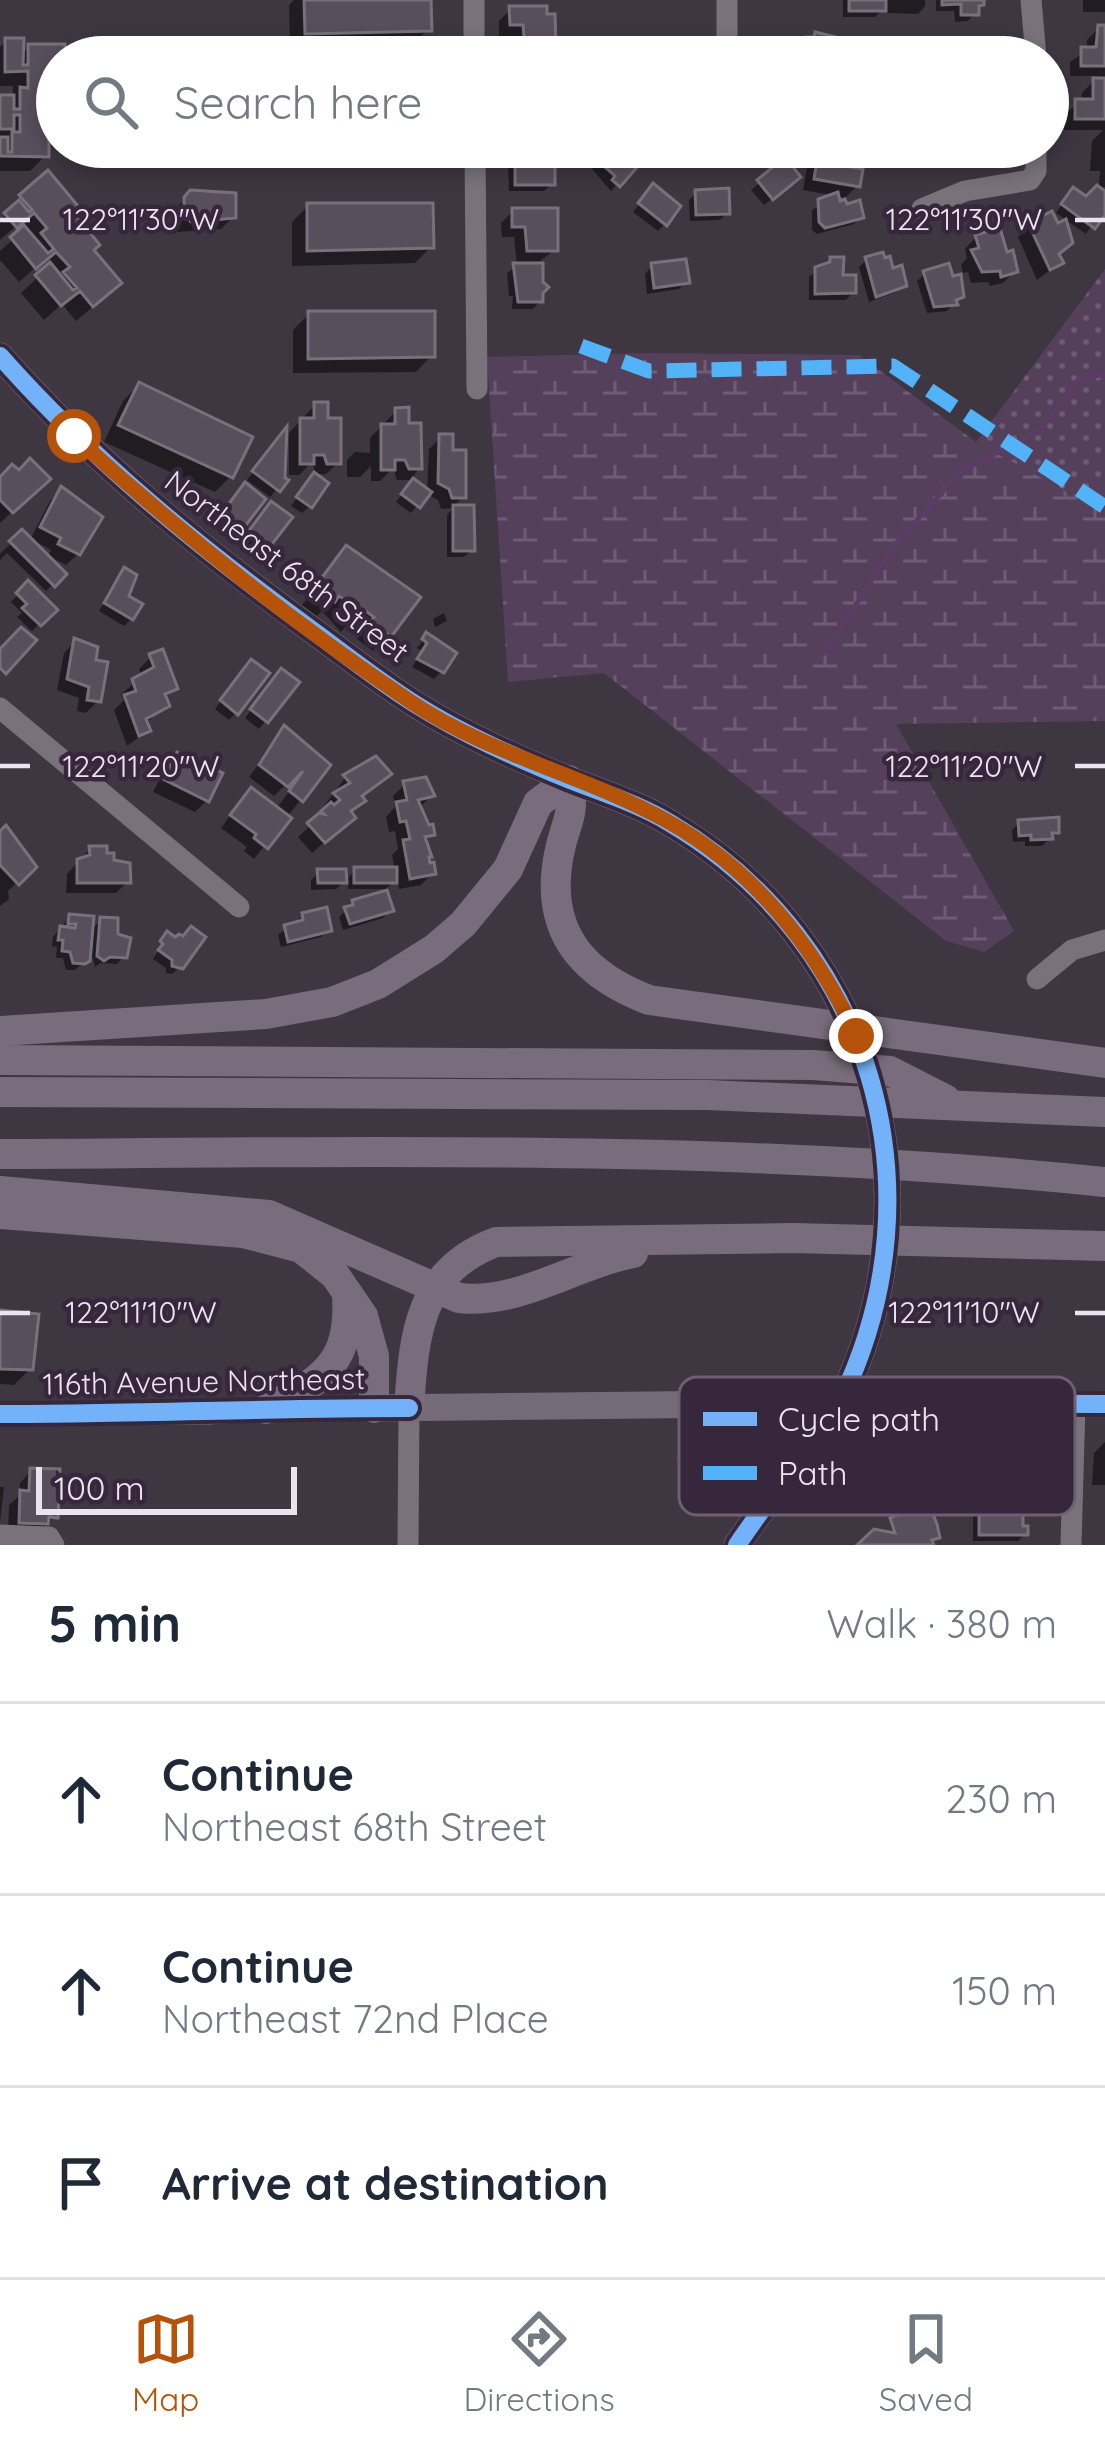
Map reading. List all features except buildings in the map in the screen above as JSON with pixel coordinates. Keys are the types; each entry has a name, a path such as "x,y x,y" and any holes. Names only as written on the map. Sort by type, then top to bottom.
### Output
{"highway":[{"path":"0,1031 266,1014 332,1002 378,984 463,925 508,869 538,803 569,779 574,812 560,848 555,898 575,952 620,989 649,1000 1105,1063"},
{"path":"0,1060 813,1065 890,1071 956,1104"},
{"path":"0,1092 708,1095 1105,1112"},
{"path":"0,1154 759,1156 938,1165 1105,1183"},
{"path":"0,1191 269,1215 459,1298 500,1298 602,1259 721,1239"},
{"path":"0,1214 146,1223 279,1239 318,1260 347,1295 370,1335 374,1408"},
{"path":"409,1408 413,1346 434,1287 452,1265 496,1242 721,1239 1105,1246"},
{"path":"266,1408 322,1378 333,1365 349,1321 347,1295"}],"main road":[{"name":"Northeast 68th Street","path":"0,356 74,436 133,490 243,580 411,702 466,734 666,820 716,853 767,899 826,976 868,1067 883,1134 889,1203 878,1300 850,1377"},
{"name":"116th Avenue Northeast","path":"374,1408 679,1405"},
{"name":"Northeast 68th Street","path":"737,1545 757,1515"}],"street":[{"path":"474,0 474,36"},
{"path":"727,0 728,36"},
{"path":"1031,0 1034,36"},
{"path":"475,168 477,388"},
{"path":"922,209 965,191 1030,180 1036,168"},
{"path":"0,708 239,907"},
{"path":"1037,979 1072,950 1105,940"},
{"name":"116th Avenue Northeast","path":"1075,1404 1105,1404"},
{"name":"116th Avenue Northeast","path":"0,1414 374,1408"},
{"path":"407,1545 409,1408"},
{"path":"1071,1545 1072,1515"},
{"path":"0,1535 49,1538 54,1545"}],"green space":[{"path":"1105,269 1105,513 976,442"},
{"path":"859,355 976,442 1105,513 1105,721 896,724 1014,931 984,952 946,941 604,673 508,682 487,357"}],"waterway":[{"path":"819,661 896,543 961,472 1040,430 1079,378 1105,375"}],"marked path":[{"path":"581,346 649,371 893,366 1105,507"}],"cycle path":[{"path":"0,356 72,432 149,502 389,687 491,745 670,823 739,873 796,933 839,1002 869,1076 885,1155 886,1236 872,1318 850,1377"},
{"path":"1075,1404 1105,1404"},
{"path":"0,1414 409,1408"},
{"path":"737,1545 759,1515"}],"route":[{"path":"74,436 243,580 411,702 490,745 666,820 716,853 795,932 826,976 856,1036"}]}
